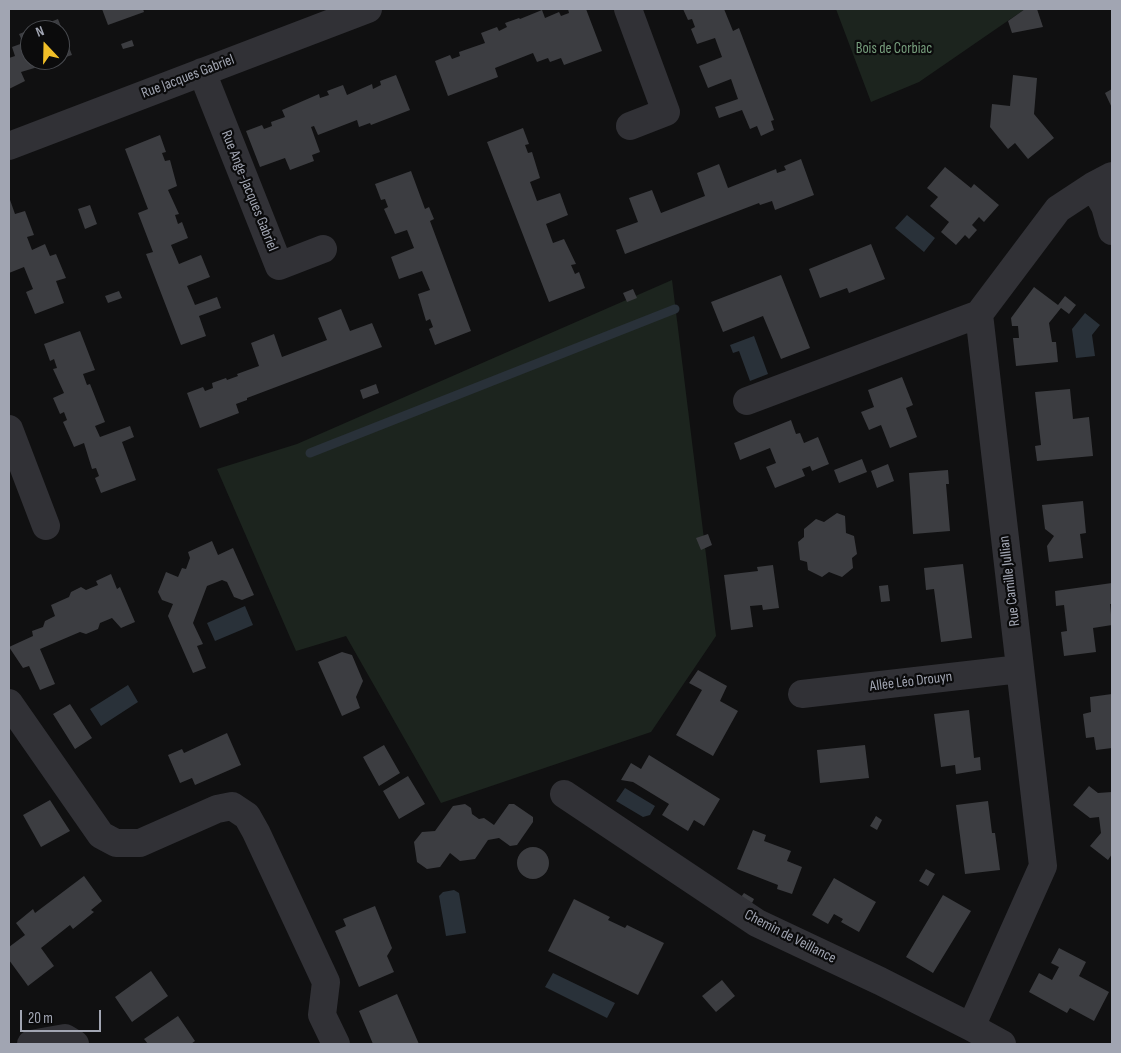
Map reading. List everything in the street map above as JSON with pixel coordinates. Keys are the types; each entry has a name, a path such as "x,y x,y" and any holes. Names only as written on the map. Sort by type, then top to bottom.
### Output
{"street":[{"name":"Rue Jacques Gabriel","path":"9,146 368,9"},
{"path":"628,9 666,112 630,126"},
{"name":"Rue Ange-Jacques Gabriel","path":"202,72 279,266 323,249"},
{"path":"747,401 979,314 1058,209 1102,181 1105,206 1112,231"},
{"name":"Rue Camille Jullian","path":"971,1027 1043,866 979,314"},
{"path":"9,429 46,526"},
{"name":"Allée Léo Drouyn","path":"802,694 1020,669"},
{"path":"9,703 101,834 116,843 140,843 217,809 232,806 247,816 326,982 322,1015 336,1044"},
{"name":"Chemin de Veillance","path":"564,794 757,923 880,981 1002,1044"},
{"path":"31,1044 65,1038 76,1044"}],"green space":[{"name":"Bois de Corbiac","path":"836,9 1025,9 919,82 871,102"},
{"path":"672,280 716,636 651,732 441,803 346,636 296,651 217,469 297,444"}],"shaded area":[{"path":"907,215 935,238 924,252 895,228"},
{"path":"1085,313 1100,325 1092,335 1095,356 1076,358 1072,329"},
{"path":"754,336 768,374 750,381 739,351 733,353 730,345"},
{"path":"245,606 253,625 215,641 207,623"},
{"path":"128,685 138,702 101,726 90,709"},
{"path":"625,788 655,806 650,815 643,817 616,801"},
{"path":"454,890 459,893 466,933 446,936 439,896 443,892"},
{"path":"553,973 615,1003 607,1018 545,987"}],"building":[{"path":"102,9 143,9 144,12 108,25"},
{"path":"568,9 586,9 602,51 564,65 561,58 550,62 548,58 537,62 533,53 495,68 498,77 448,96 435,61 450,55 452,59 460,56 459,52 485,43 481,33 497,27 499,31 507,27 505,23 542,10 545,18 559,12 561,16 569,13"},
{"path":"683,9 724,9 733,31 739,28 774,120 771,121 774,130 761,136 757,126 750,129 742,110 719,118 715,107 738,99 731,79 708,88 699,66 722,57 715,38 697,44 691,29 695,27 692,19 688,20"},
{"path":"1025,9 1037,9 1043,27 1012,33 1008,21"},
{"path":"132,40 134,46 123,49 121,44"},
{"path":"20,44 20,70 28,70 21,72 25,81 9,89 9,58 15,56 12,47"},
{"path":"396,75 410,110 371,125 370,123 359,127 357,120 318,135 314,126 311,127 320,152 312,155 314,161 290,170 285,158 260,167 246,131 262,125 264,129 272,126 271,122 285,117 282,110 319,94 320,98 329,95 327,91 343,85 347,95 372,84 373,89 381,85 380,81"},
{"path":"1013,75 1037,78 1034,114 1054,138 1028,159 1015,143 1008,149 990,127 992,104 1010,106"},
{"path":"1112,89 1112,108 1105,93"},
{"path":"523,128 529,144 525,145 528,153 532,152 540,178 530,182 537,201 560,193 568,215 546,224 553,243 564,239 576,264 571,265 575,274 579,272 585,288 549,302 487,142"},
{"path":"160,135 166,152 162,153 165,161 170,160 177,186 168,190 179,214 175,215 178,224 182,222 188,238 171,245 179,264 201,255 210,277 187,286 195,305 217,297 221,308 199,316 206,336 181,345 146,254 153,252 138,213 148,209 125,149"},
{"path":"801,159 814,195 775,210 772,201 760,205 759,203 625,254 616,230 638,222 629,198 652,190 661,213 705,196 697,173 719,164 728,188 776,169 777,173 786,170 784,166"},
{"path":"945,167 971,188 974,184 999,205 984,222 979,217 972,225 977,230 969,239 965,235 956,245 941,232 949,222 930,206 938,197 927,188"},
{"path":"411,171 425,209 429,207 434,219 430,221 471,331 435,345 429,329 433,327 430,319 426,321 418,294 430,290 422,271 399,279 391,257 414,248 407,230 395,234 384,209 388,207 385,199 381,200 375,184"},
{"path":"9,197 15,214 25,211 34,235 27,237 32,250 45,244 50,256 56,254 66,278 56,281 64,303 35,314 26,292 33,289 24,267 9,273"},
{"path":"90,205 97,224 85,229 78,209"},
{"path":"871,244 885,279 849,293 847,288 820,298 809,269"},
{"path":"781,275 810,348 781,359 763,316 723,332 711,302"},
{"path":"1034,287 1058,305 1065,296 1076,305 1069,314 1061,308 1049,323 1052,342 1056,342 1058,362 1016,366 1013,338 1019,338 1018,326 1012,326 1011,318"},
{"path":"633,289 637,298 627,302 623,293"},
{"path":"119,291 122,298 108,303 105,296"},
{"path":"341,309 350,331 372,323 382,347 247,398 247,400 236,404 239,413 200,428 187,393 203,387 205,391 213,388 212,383 226,378 227,380 259,366 251,343 274,334 282,357 327,340 318,318"},
{"path":"80,331 95,370 83,374 87,385 90,384 105,422 95,426 100,437 130,426 134,437 122,442 136,480 101,493 95,478 99,476 96,468 92,469 84,443 74,447 63,422 67,420 64,412 60,414 53,398 64,393 53,369 57,368 54,359 50,361 44,344"},
{"path":"902,377 913,405 906,408 917,437 890,448 881,425 869,430 861,412 874,407 868,390"},
{"path":"376,384 379,393 363,399 360,390"},
{"path":"1070,389 1073,419 1089,417 1093,456 1037,461 1035,446 1041,445 1035,392"},
{"path":"791,420 796,434 800,433 804,443 818,437 829,464 812,471 810,466 802,469 805,476 775,488 766,467 776,463 770,448 740,460 734,443"},
{"path":"862,459 867,472 839,483 834,470"},
{"path":"888,464 894,481 877,488 871,471"},
{"path":"948,470 949,484 946,484 950,531 913,534 909,473"},
{"path":"1083,501 1086,533 1080,534 1083,558 1049,562 1047,546 1054,536 1045,529 1042,505"},
{"path":"837,513 845,516 846,533 854,536 857,554 852,558 853,568 842,577 829,572 822,577 808,570 807,562 800,560 798,542 804,537 804,529 816,519 824,522"},
{"path":"708,534 712,545 701,550 696,538"},
{"path":"212,541 218,555 233,548 254,595 242,600 234,597 227,582 222,580 207,586 193,623 203,644 197,646 206,668 193,673 168,616 173,604 162,600 158,592 166,572 178,577 182,568 186,569 190,558 188,552"},
{"path":"963,564 972,638 941,642 934,589 926,590 924,568"},
{"path":"773,565 779,608 763,610 762,605 750,606 753,627 731,630 724,575 758,571 757,567"},
{"path":"111,574 117,589 120,587 135,622 121,628 112,618 100,623 98,629 86,634 80,632 40,649 55,684 40,690 29,666 23,668 9,647 33,636 32,631 43,627 45,621 55,616 51,605 69,597 71,592 81,587 86,590 98,585 96,581"},
{"path":"1112,583 1112,604 1110,604 1112,625 1093,628 1096,652 1064,656 1061,632 1067,631 1064,605 1056,606 1055,591"},
{"path":"888,585 890,601 881,602 879,586"},
{"path":"342,652 352,655 363,681 356,697 360,708 342,716 318,662"},
{"path":"698,670 727,686 720,701 738,711 713,756 676,735 702,690 689,683"},
{"path":"1112,694 1112,748 1096,750 1094,737 1086,738 1083,714 1091,712 1090,697"},
{"path":"70,704 92,738 75,749 53,714"},
{"path":"969,710 974,758 980,757 981,770 956,774 955,765 941,767 934,714"},
{"path":"227,733 241,765 195,785 192,778 180,783 168,755 182,749 184,753"},
{"path":"384,745 400,773 379,786 363,757"},
{"path":"865,745 869,778 820,783 817,750"},
{"path":"649,755 720,799 704,826 694,820 688,831 662,815 669,804 633,782 621,780 631,763 641,769"},
{"path":"408,776 425,804 399,819 383,791"},
{"path":"1089,786 1098,793 1112,792 1112,854 1108,860 1090,846 1101,833 1099,817 1090,818 1073,805"},
{"path":"50,800 70,831 41,847 23,815"},
{"path":"988,801 992,833 995,833 1000,870 965,874 956,805"},
{"path":"465,804 471,808 472,814 479,819 484,818 494,825 509,804 514,804 533,817 533,822 517,845 510,846 499,838 488,840 475,859 460,861 450,853 440,867 427,869 417,862 414,842 422,832 435,831 453,806"},
{"path":"876,816 882,820 877,830 870,826"},
{"path":"753,830 766,835 764,841 791,851 787,861 802,867 792,894 777,889 778,885 737,869"},
{"path":"533,847 545,851 549,863 545,875 533,879 521,875 517,863 521,851"},
{"path":"926,869 935,874 928,886 919,881"},
{"path":"84,876 102,901 91,910 94,912 73,929 70,925 41,948 54,966 28,986 9,960 9,947 25,935 16,923 33,909 35,913"},
{"path":"834,878 876,902 859,932 841,922 843,919 834,914 828,924 812,915"},
{"path":"744,893 754,899 752,903 741,897"},
{"path":"943,895 971,911 933,973 906,957"},
{"path":"574,899 610,917 608,920 625,928 627,925 664,943 638,995 548,951"},
{"path":"375,906 392,948 387,956 394,972 359,987 335,931 346,926 343,919"},
{"path":"1059,948 1086,962 1079,976 1109,992 1094,1021 1070,1008 1067,1013 1029,992 1039,973 1052,980 1059,967 1051,963"},
{"path":"151,971 168,996 132,1022 115,997"},
{"path":"722,980 735,996 716,1012 702,996"},
{"path":"397,994 419,1044 373,1044 359,1011"},
{"path":"178,1016 195,1041 191,1044 148,1044 144,1039"}],"waterway":[{"path":"310,453 675,309"}]}
